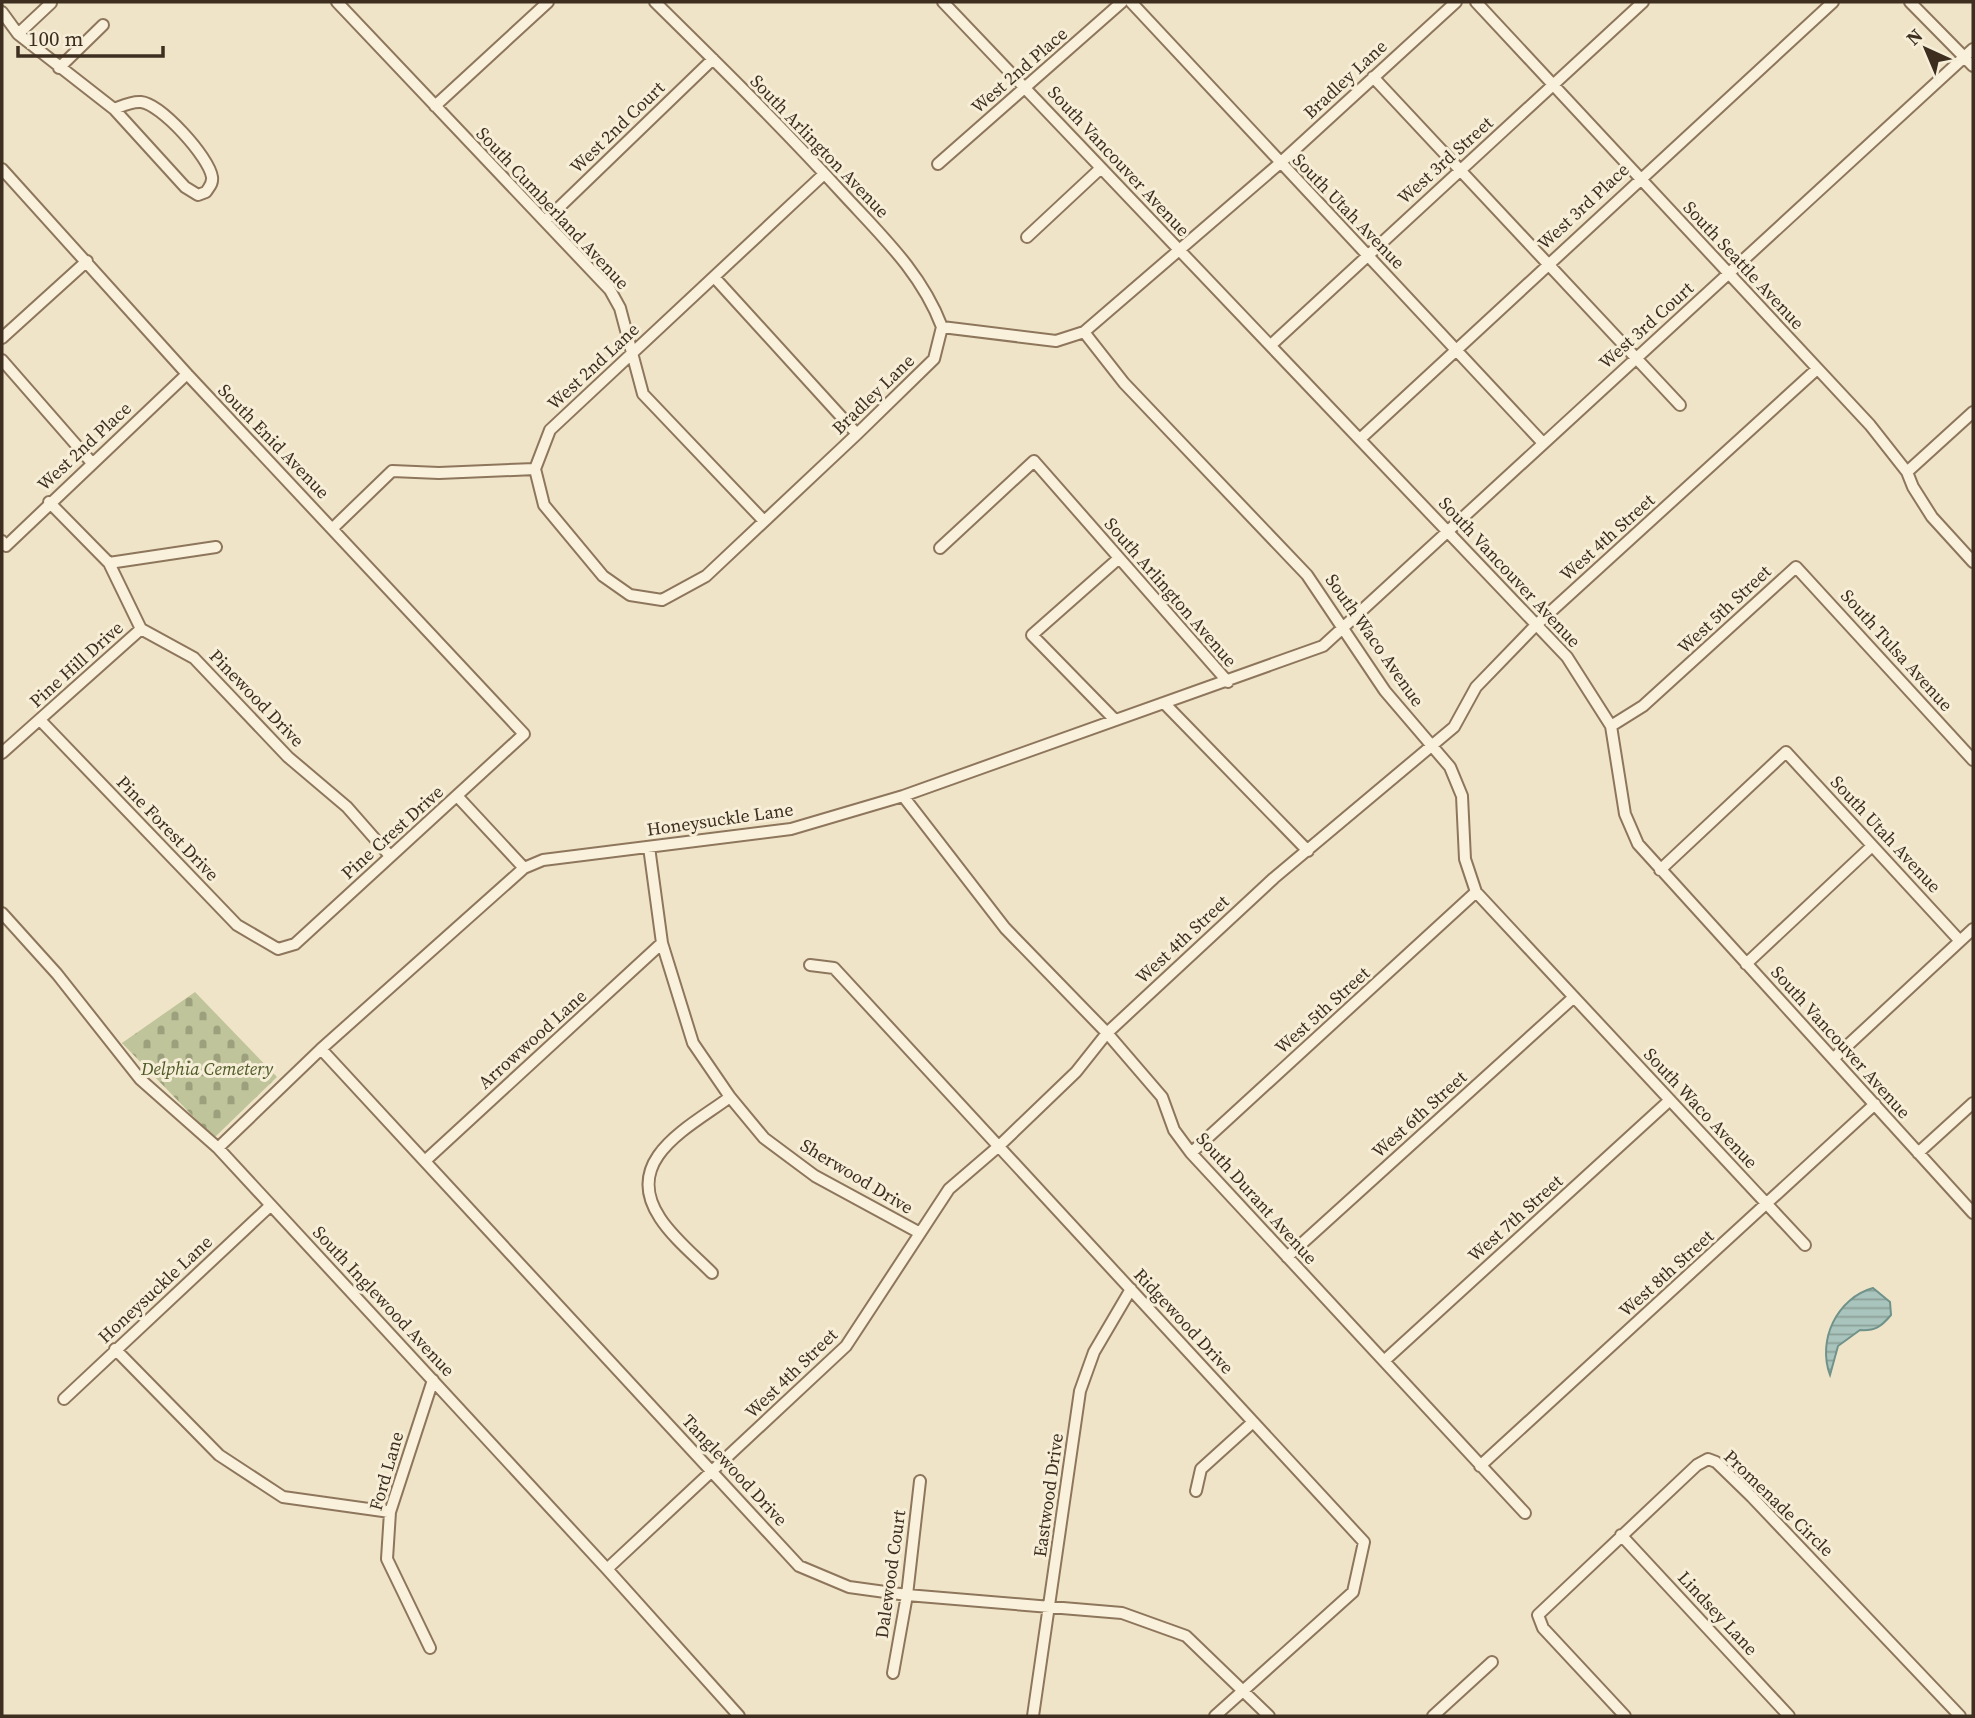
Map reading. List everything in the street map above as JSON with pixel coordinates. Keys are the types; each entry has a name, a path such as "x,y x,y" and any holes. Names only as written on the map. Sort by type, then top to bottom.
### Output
{"street":[{"name":"South Cumberland Avenue","path":"337,2 610,290 620,308 643,394 763,520"},
{"path":"435,106 548,2"},
{"name":"South Arlington Avenue","path":"655,2 824,174 911,268 931,298 942,327"},
{"name":"South Vancouver Avenue","path":"943,2 1178,251 1272,344 1567,657 1611,726 1625,814 1638,844 1973,1213"},
{"name":"West 2nd Place","path":"938,164 1122,2"},
{"name":"South Utah Avenue","path":"1131,2 1279,164 1543,443"},
{"name":"Bradley Lane","path":"535,469 544,505 603,576 630,595 662,600 706,576 934,359 942,327 1056,341 1084,332 1279,164 1456,2"},
{"name":"South Seattle Avenue","path":"1476,2 1870,425 1907,472 1932,517 1973,562"},
{"name":"West 3rd Street","path":"1272,344 1643,2"},
{"name":"West 3rd Place","path":"1360,439 1833,2"},
{"path":"1910,2 1969,53 1973,66"},
{"path":"18,34 51,3"},
{"path":"2,12 18,34 114,109 185,187 198,195 206,192 212,182 212,174 196,147 155,107 142,102 114,109"},
{"path":"59,68 103,25"},
{"name":"West 3rd Court","path":"1344,628 1969,53"},
{"name":"West 2nd Court","path":"545,221 713,59"},
{"path":"1373,77 1680,405"},
{"path":"1027,237 1101,167"},
{"name":"South Enid Avenue","path":"2,169 187,374 524,734"},
{"name":"West 2nd Lane","path":"535,469 550,430 824,174"},
{"path":"2,338 87,261"},
{"path":"714,277 857,434"},
{"name":"South Waco Avenue","path":"1084,332 1124,383 1307,575 1385,691 1450,767 1462,796 1465,859 1476,892 1805,1245"},
{"path":"2,360 92,463"},
{"name":"West 4th Street","path":"607,1569 846,1346 949,1189 999,1146 1076,1072 1107,1033 1274,878 1454,727 1476,687 1536,625 1817,369"},
{"name":"West 2nd Place","path":"4,543 187,374"},
{"path":"1907,472 1973,412"},
{"name":"South Arlington Avenue","path":"940,548 1034,461 1228,682"},
{"path":"333,528 392,471 439,473 535,469"},
{"path":"49,502 109,563 141,629"},
{"path":"109,563 216,547"},
{"path":"1115,720 1032,635 1118,559"},
{"name":"West 5th Street","path":"1611,726 1643,706 1794,569"},
{"name":"South Tulsa Avenue","path":"1794,569 1802,571 1973,760"},
{"name":"Honeysuckle Lane","path":"218,1148 321,1049 524,868 543,860 790,828 903,796 1323,646 1344,628"},
{"name":"Pine Hill Drive","path":"2,752 141,629"},
{"name":"Pinewood Drive","path":"141,629 194,658 288,757 347,807 390,856"},
{"path":"1164,704 1308,851"},
{"name":"Pine Forest Drive","path":"40,720 237,925 278,949"},
{"name":"Pine Crest Drive","path":"278,949 295,944 524,734"},
{"name":"South Utah Avenue","path":"1660,870 1786,752 1960,940"},
{"name":"South Durant Avenue","path":"903,796 1005,928 1107,1033 1162,1097 1174,1130 1191,1153 1525,1513"},
{"path":"458,797 524,868"},
{"path":"1746,964 1871,846"},
{"name":"Sherwood Drive","path":"649,847 662,943 693,1043 730,1097 764,1138 815,1176 920,1233"},
{"name":"West 5th Street","path":"1191,1153 1476,892"},
{"name":"South Inglewood Avenue","path":"2,913 57,974 140,1079 218,1148 739,1716"},
{"path":"1834,1058 1973,929"},
{"name":"Arrowwood Lane","path":"426,1160 662,943"},
{"name":"Ridgewood Drive","path":"810,965 834,968 1364,1542 1353,1592 1215,1716"},
{"name":"West 6th Street","path":"1287,1257 1574,997"},
{"name":"Tanglewood Drive","path":"321,1049 799,1566 849,1587 907,1595 1122,1613 1186,1636 1269,1716"},
{"path":"712,1273 660,1219 651,1197 648,1173 658,1152 730,1097"},
{"name":"West 7th Street","path":"1384,1361 1670,1100"},
{"path":"1918,1153 1973,1103"},
{"name":"West 8th Street","path":"1480,1466 1875,1104"},
{"name":"Honeysuckle Lane","path":"64,1399 270,1206"},
{"name":"Eastwood Drive","path":"1033,1716 1080,1391 1094,1352 1131,1289"},
{"path":"115,1349 219,1455 283,1497 390,1512"},
{"name":"Ford Lane","path":"429,1648 387,1559 390,1512 433,1380"},
{"path":"1196,1491 1201,1469 1253,1422"},
{"name":"Promenade Circle","path":"1625,1716 1543,1628 1538,1615 1620,1535 1697,1465 1708,1459 1716,1462 1874,1622 1960,1716"},
{"name":"Dalewood Court","path":"893,1673 907,1595 920,1480"},
{"name":"Lindsey Lane","path":"1620,1535 1789,1716"},
{"path":"1434,1716 1492,1662"}],"green space":[{"name":"Delphia Cemetery","path":"195,992 277,1077 214,1138 122,1043"}],"water":[{"path":"1873,1288 1890,1302 1891,1315 1884,1323 1870,1330 1860,1330 1838,1346 1830,1375 1826,1348 1833,1322 1849,1301"}]}
